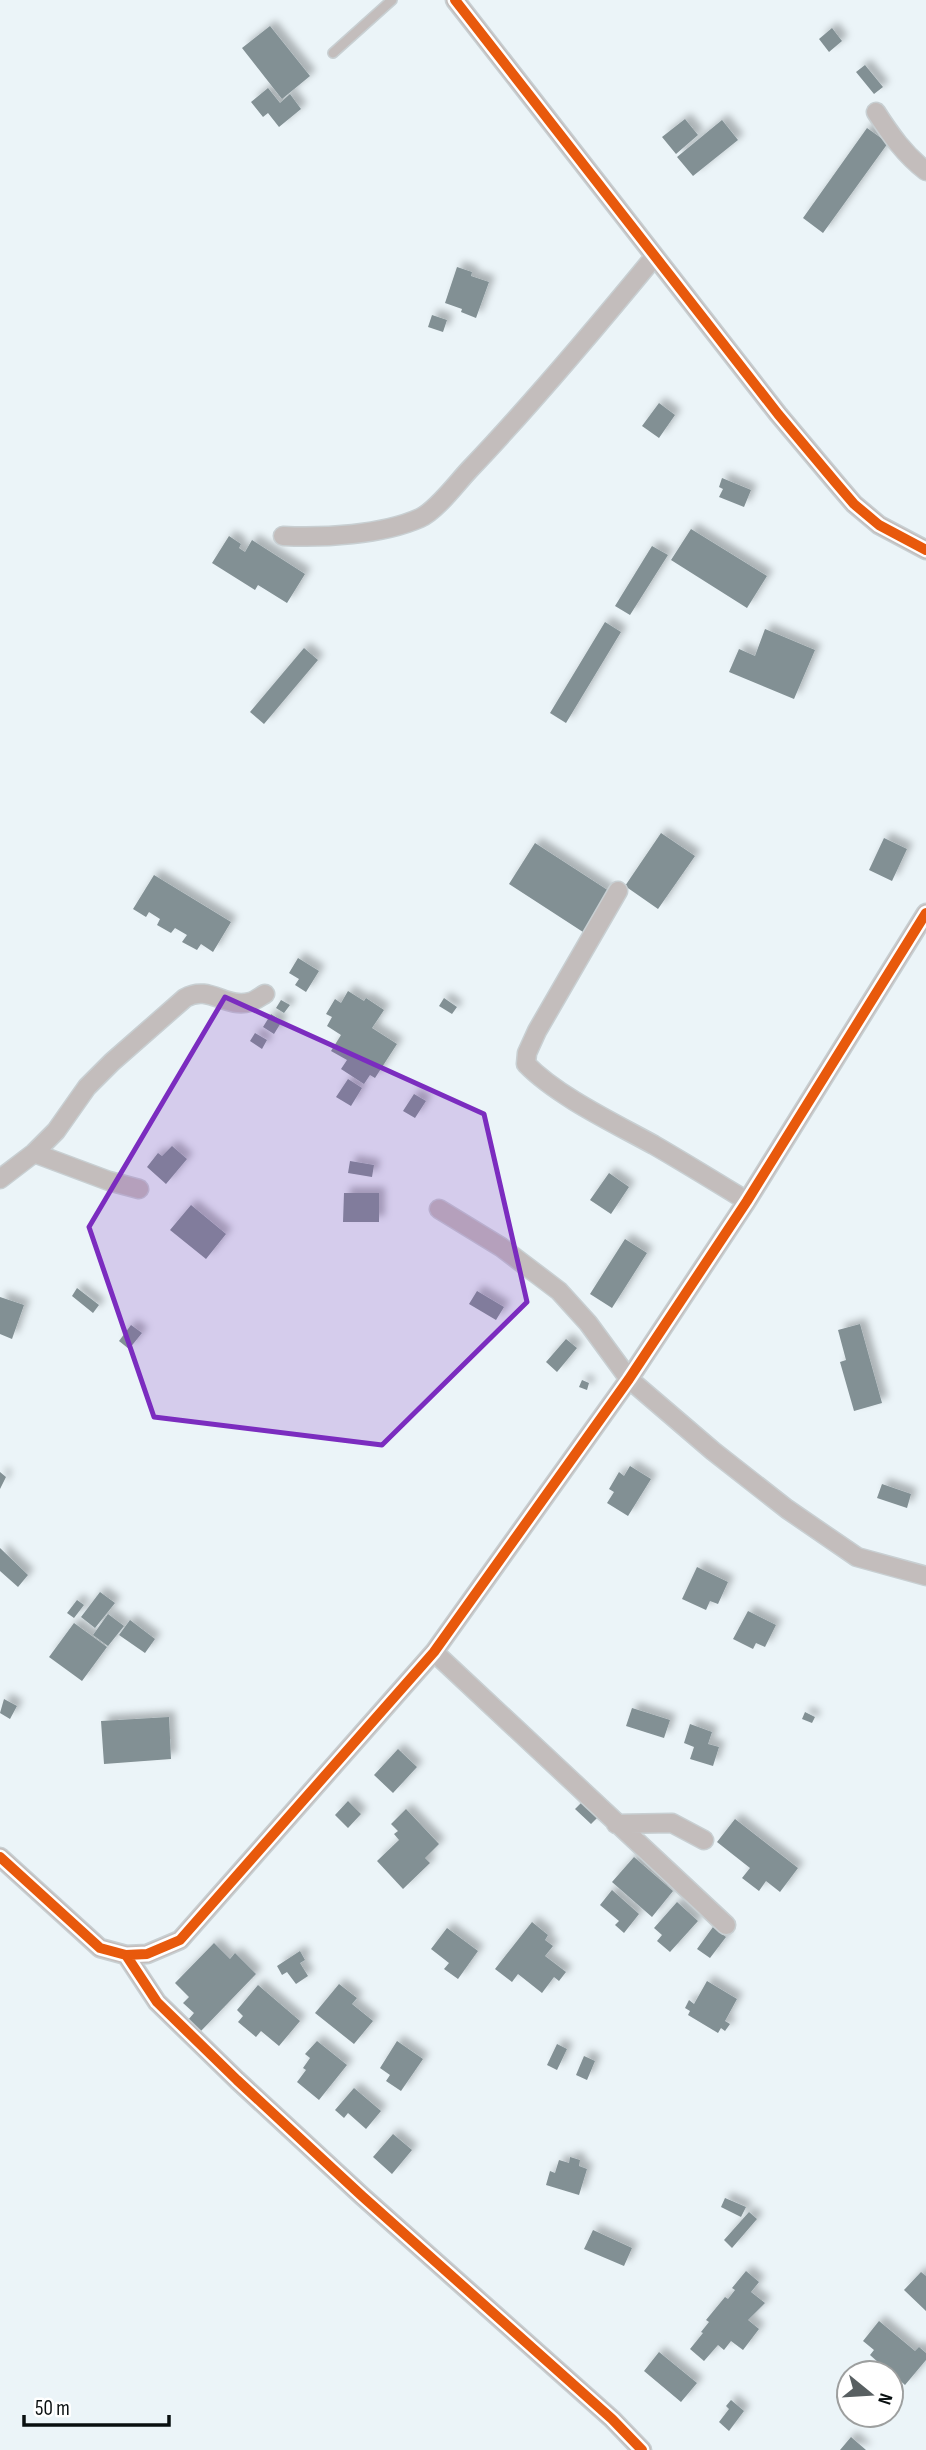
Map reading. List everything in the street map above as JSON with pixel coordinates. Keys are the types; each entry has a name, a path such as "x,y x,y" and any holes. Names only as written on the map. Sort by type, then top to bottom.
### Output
{"street":[{"path":"455,0 778,414 855,503 879,525 926,550"},
{"path":"876,111 894,139 913,161 926,171"},
{"path":"283,536 353,534 421,518 496,441 584,342 655,256"},
{"path":"618,891 537,1031 527,1053 526,1064 538,1077 747,1201"},
{"path":"0,1857 100,1948 126,1955 147,1954 180,1940 434,1652 629,1379 747,1201 926,913"},
{"path":"0,1179 34,1153 56,1131 87,1087 112,1062 185,998 194,993 205,993 236,1003 251,1002 265,994"},
{"path":"34,1153 97,1177 139,1189"},
{"path":"439,1209 501,1247 559,1291 588,1324 629,1379 713,1451 787,1509 857,1557 926,1576"},
{"path":"434,1652 726,1925"},
{"path":"616,1824 672,1823 704,1840"},
{"path":"126,1955 158,2002 237,2080 362,2196 612,2419 642,2450"}],"lane":[{"path":"333,53 391,0"}],"highlighted area":[{"path":"225,997 484,1114 527,1302 382,1445 154,1417 89,1227"}],"building":[{"path":"270,26 310,76 282,99 242,48"},
{"path":"832,28 842,41 829,52 819,39"},
{"path":"865,65 883,87 874,94 856,72"},
{"path":"268,88 280,103 290,94 301,109 279,127 268,113 263,117 251,102"},
{"path":"685,119 698,135 676,154 662,137"},
{"path":"722,120 738,140 693,176 677,157"},
{"path":"867,128 888,143 823,233 803,218"},
{"path":"457,267 472,272 471,276 489,282 476,318 445,303"},
{"path":"432,315 447,320 443,332 428,327"},
{"path":"659,403 675,415 659,438 642,426"},
{"path":"722,478 751,490 744,507 719,497 723,489 719,487"},
{"path":"691,529 767,576 747,608 671,560"},
{"path":"229,536 241,544 239,548 245,552 252,540 305,574 287,603 258,585 255,590 212,563"},
{"path":"652,546 668,555 630,615 615,606"},
{"path":"605,622 621,632 566,723 550,713"},
{"path":"765,629 815,650 794,699 729,672 739,649 755,656"},
{"path":"304,648 318,660 264,724 250,712"},
{"path":"661,833 695,856 658,909 625,886"},
{"path":"884,838 907,849 892,881 869,870"},
{"path":"535,843 609,891 583,932 509,884"},
{"path":"154,875 231,922 213,952 201,944 197,950 182,942 187,935 175,928 171,933 157,925 160,919 149,912 146,917 133,909"},
{"path":"298,958 319,971 306,992 295,985 299,979 289,973"},
{"path":"348,991 364,1001 366,998 384,1010 372,1028 397,1044 375,1078 370,1075 364,1084 341,1069 347,1060 331,1051 341,1035 327,1026 332,1017 326,1014 335,999 341,1003"},
{"path":"444,998 457,1007 452,1014 439,1006"},
{"path":"281,1000 290,1005 284,1013 276,1008"},
{"path":"271,1014 282,1021 274,1034 263,1027"},
{"path":"255,1033 267,1040 262,1049 250,1041"},
{"path":"348,1079 362,1088 351,1106 336,1097"},
{"path":"414,1094 426,1101 415,1118 403,1111"},
{"path":"172,1146 187,1159 166,1184 147,1167 158,1153 162,1156"},
{"path":"350,1161 374,1165 372,1177 348,1173"},
{"path":"609,1173 629,1187 611,1214 590,1200"},
{"path":"344,1193 379,1193 379,1222 343,1222"},
{"path":"191,1205 226,1234 206,1259 170,1230"},
{"path":"625,1239 647,1253 612,1308 590,1294"},
{"path":"77,1288 99,1305 93,1313 72,1296"},
{"path":"477,1291 504,1307 496,1320 469,1304"},
{"path":"0,1297 24,1305 12,1339 0,1334"},
{"path":"860,1324 882,1403 854,1411 840,1362 846,1360 838,1330"},
{"path":"131,1325 142,1333 129,1349 119,1341"},
{"path":"566,1339 577,1348 557,1372 546,1362"},
{"path":"582,1380 589,1383 587,1390 579,1387"},
{"path":"630,1466 651,1479 628,1516 607,1503 614,1492 609,1489 619,1472 624,1476"},
{"path":"0,1472 6,1477 0,1489"},
{"path":"882,1484 911,1494 907,1508 877,1498"},
{"path":"0,1548 28,1575 18,1587 0,1571"},
{"path":"697,1567 728,1582 718,1604 710,1601 706,1610 682,1599"},
{"path":"100,1592 115,1603 95,1628 81,1617"},
{"path":"77,1600 84,1605 74,1618 67,1613"},
{"path":"748,1611 776,1625 765,1647 756,1643 753,1649 733,1639"},
{"path":"108,1614 124,1626 108,1646 93,1635"},
{"path":"130,1620 155,1639 145,1653 119,1635"},
{"path":"74,1623 107,1647 82,1681 49,1657"},
{"path":"4,1699 17,1706 10,1719 0,1713"},
{"path":"632,1708 670,1720 664,1738 626,1726"},
{"path":"805,1712 815,1717 812,1723 802,1719"},
{"path":"169,1717 171,1759 104,1764 101,1721"},
{"path":"690,1724 712,1732 708,1744 719,1747 713,1766 690,1759 694,1747 684,1743"},
{"path":"398,1749 417,1767 393,1793 374,1775"},
{"path":"348,1801 361,1814 348,1828 335,1815"},
{"path":"582,1802 598,1817 591,1824 575,1809"},
{"path":"406,1809 439,1844 425,1858 430,1863 403,1889 377,1861 399,1840 394,1834 398,1831 391,1824"},
{"path":"735,1819 798,1868 780,1892 766,1881 759,1891 742,1878 750,1868 717,1842"},
{"path":"634,1857 673,1891 652,1917 612,1882"},
{"path":"612,1890 639,1914 624,1933 615,1925 619,1921 600,1905"},
{"path":"677,1902 698,1921 670,1952 657,1941 662,1935 654,1928"},
{"path":"532,1922 548,1935 545,1940 553,1946 545,1956 566,1972 559,1981 554,1977 542,1993 518,1974 512,1982 495,1969"},
{"path":"713,1927 726,1937 710,1958 697,1949"},
{"path":"447,1928 478,1951 458,1979 444,1969 449,1963 431,1949"},
{"path":"214,1943 230,1959 235,1953 256,1974 200,2032 188,2020 194,2013 183,2003 189,1997 175,1983"},
{"path":"300,1951 305,1960 300,1963 308,1976 296,1984 287,1972 282,1975 277,1966"},
{"path":"707,1981 737,1999 725,2021 730,2024 725,2031 721,2028 718,2033 688,2015 690,2011 685,2008 689,2000 694,2004"},
{"path":"339,1984 357,1998 352,2004 373,2021 354,2044 315,2013"},
{"path":"258,1985 300,2021 279,2046 261,2031 256,2037 238,2022 243,2016 237,2010"},
{"path":"317,2041 347,2065 319,2100 297,2082 306,2070 303,2068 310,2058 305,2054"},
{"path":"397,2041 423,2059 401,2091 386,2081 390,2075 380,2068"},
{"path":"557,2044 567,2049 557,2070 547,2065"},
{"path":"584,2056 595,2061 587,2080 576,2075"},
{"path":"354,2088 381,2111 366,2129 348,2113 344,2118 335,2110"},
{"path":"393,2134 412,2150 392,2174 373,2157"},
{"path":"570,2157 580,2160 579,2166 587,2169 579,2195 546,2185 550,2171 555,2173 559,2160 569,2163"},
{"path":"725,2198 746,2207 741,2217 721,2207"},
{"path":"749,2212 757,2219 732,2248 724,2240"},
{"path":"593,2230 632,2248 624,2266 584,2249"},
{"path":"746,2271 759,2282 751,2292 765,2303 748,2320 759,2329 743,2350 731,2341 724,2350 718,2345 704,2361 690,2349 703,2333 701,2332 709,2322 706,2320 725,2297 728,2299 735,2290 732,2288"},
{"path":"921,2272 926,2276 926,2311 904,2290"},
{"path":"879,2321 915,2351 919,2347 926,2353 926,2360 905,2385 905,2359 874,2359 870,2355 874,2350 863,2341"},
{"path":"659,2352 697,2383 681,2402 644,2371"},
{"path":"731,2400 744,2411 729,2431 719,2422 729,2409 726,2406"},
{"path":"851,2437 866,2450 840,2450"}],"cycle path":[{"path":"455,0 778,414 836,483 854,504 879,525 926,550"},
{"path":"0,1857 100,1948 126,1955 147,1954 180,1940 434,1652 629,1379 747,1201 926,913"},
{"path":"126,1955 157,2002 237,2080 362,2196 612,2419 642,2450"}]}
